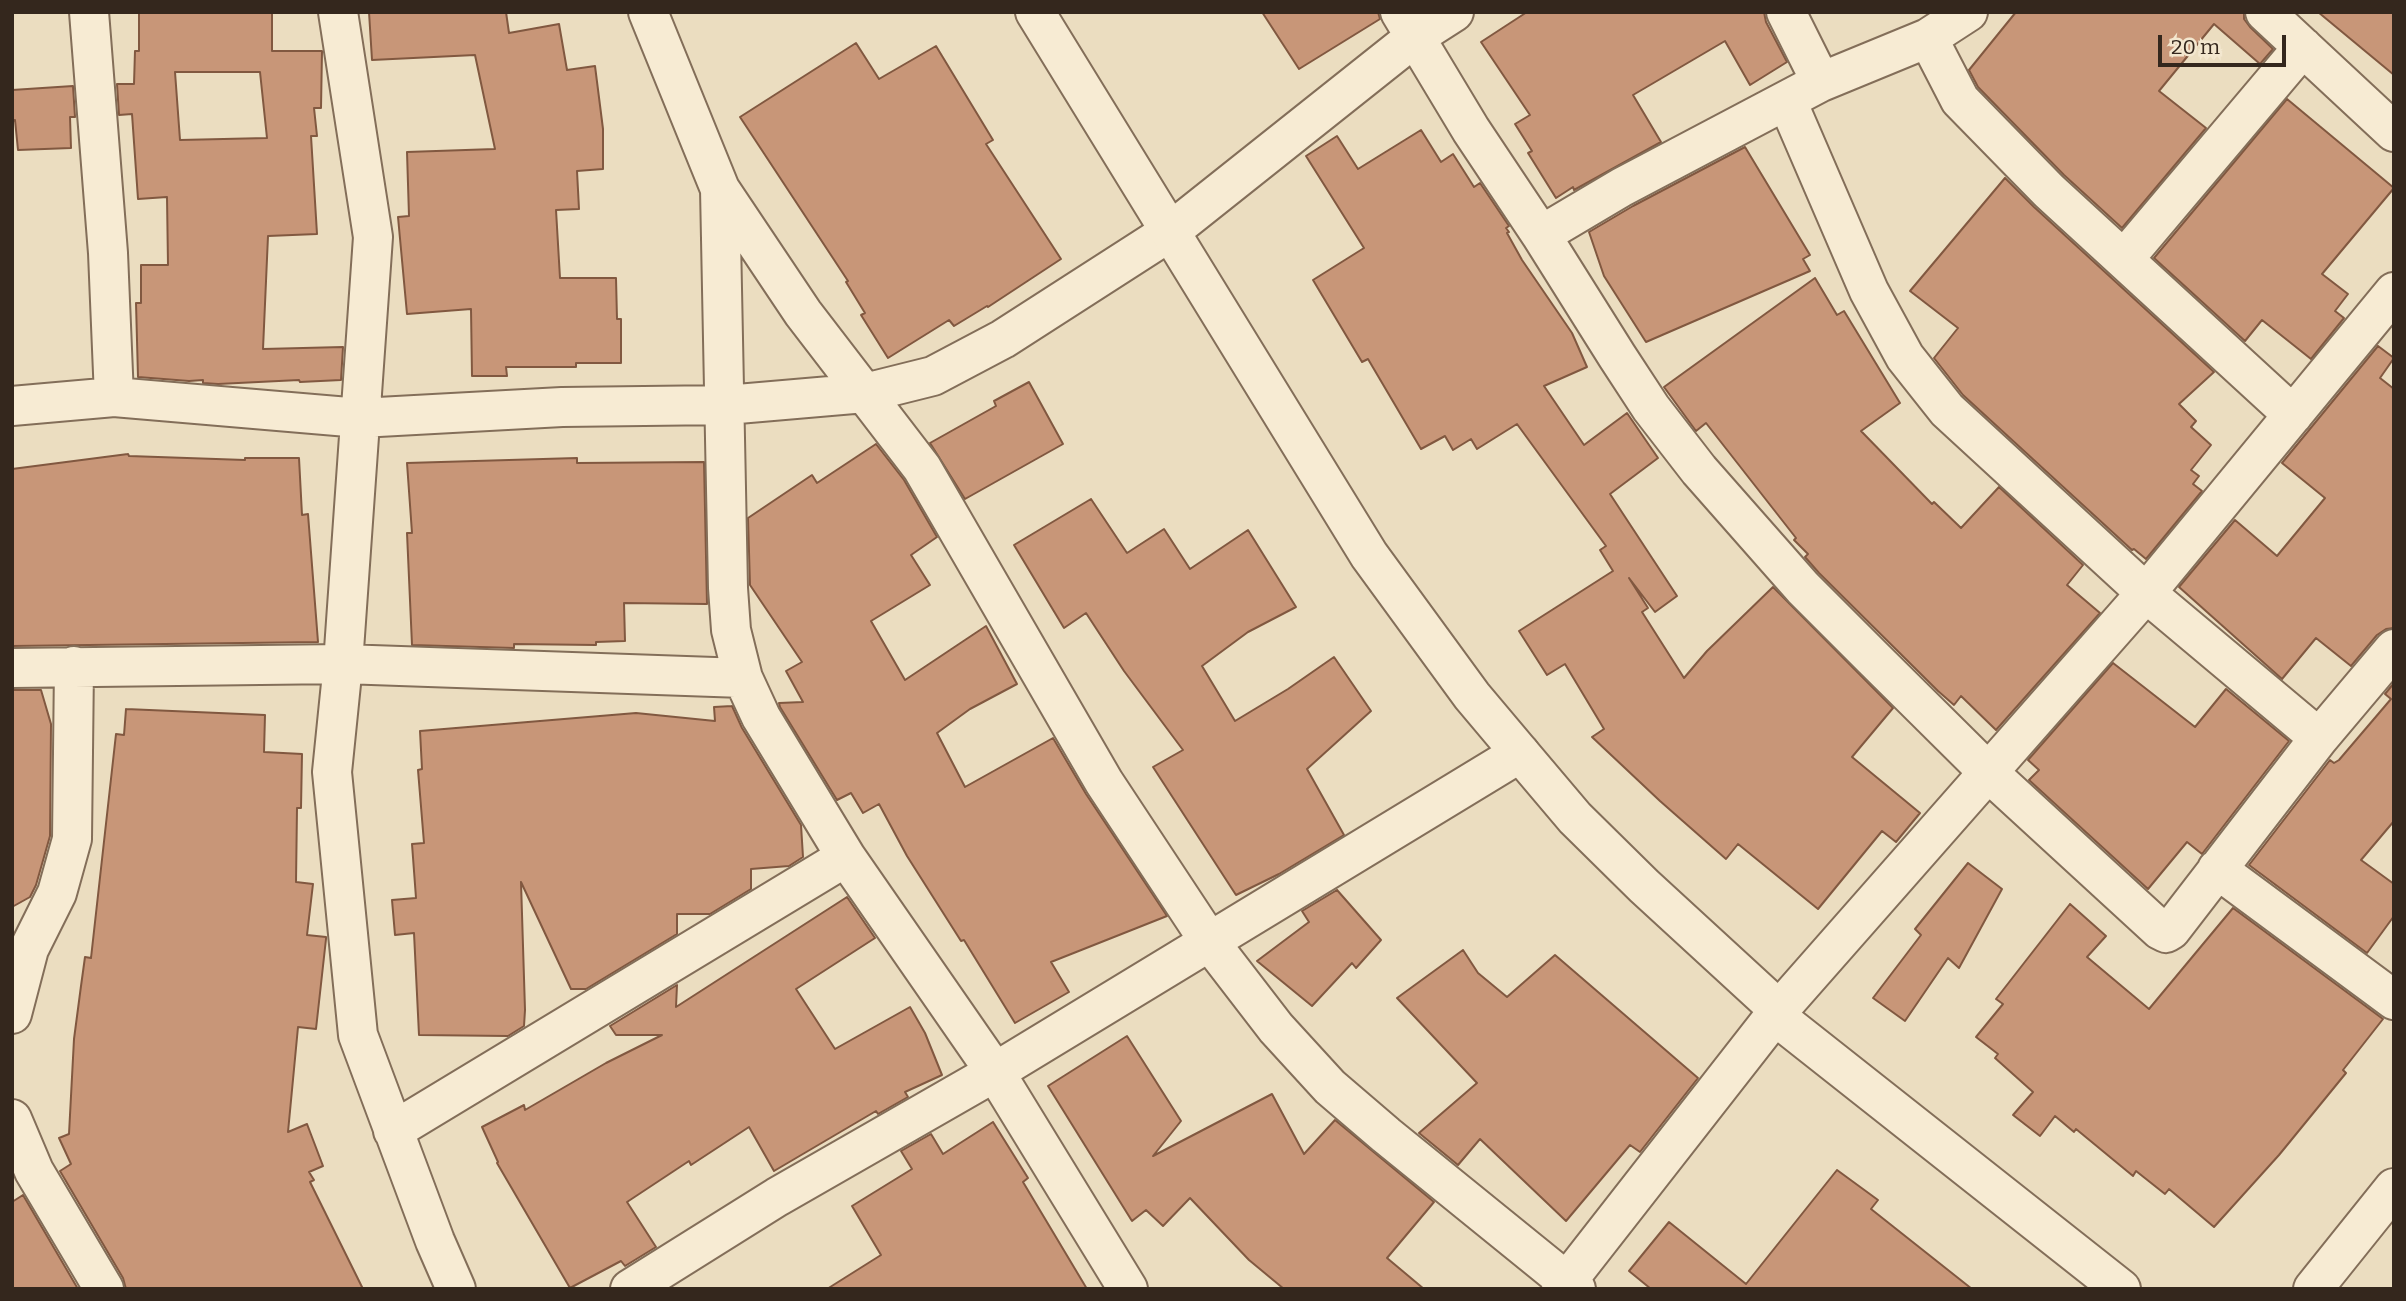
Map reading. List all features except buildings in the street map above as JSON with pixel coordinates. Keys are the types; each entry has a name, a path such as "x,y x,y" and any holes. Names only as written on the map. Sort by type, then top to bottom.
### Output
{"street":[{"path":"89,12 108,253 114,397"},
{"path":"338,12 373,237 343,664 332,772 358,1035 435,1241 456,1289"},
{"path":"648,12 720,189 803,313 922,468 1104,782 1209,941 1276,1028 1330,1087 1567,1286 1779,1010 2146,593 2394,292"},
{"path":"1035,12 1369,555 1465,686 1575,818 1644,886 1779,1010 1783,1022 2121,1289"},
{"path":"12,406 114,397 360,418 562,407 726,405 864,393 933,376 1003,339 1171,231 1408,25 1454,12"},
{"path":"1786,12 1821,82"},
{"path":"1541,235 1622,187 1821,82 1928,38 1968,12"},
{"path":"2265,12 2394,132"},
{"path":"1408,25 1471,130 1651,408 1699,470 1803,588 1989,773 2160,930 2166,933 2171,930 2319,738 2394,649"},
{"path":"1928,38 1960,100 2049,191 2293,415"},
{"path":"2124,259 2303,47"},
{"path":"1787,101 1869,291 1905,357 1947,411 2146,593 2319,738"},
{"path":"720,189 731,630 743,678 761,717 846,857 995,1072 1128,1289"},
{"path":"12,668 343,664 743,678"},
{"path":"12,1014 29,949 57,892 72,839 74,666"},
{"path":"630,1289 777,1197 995,1072 1520,753"},
{"path":"393,1131 846,857"},
{"path":"2217,869 2394,1000"},
{"path":"12,1119 34,1171 104,1289"},
{"path":"2313,1289 2394,1188"}]}
